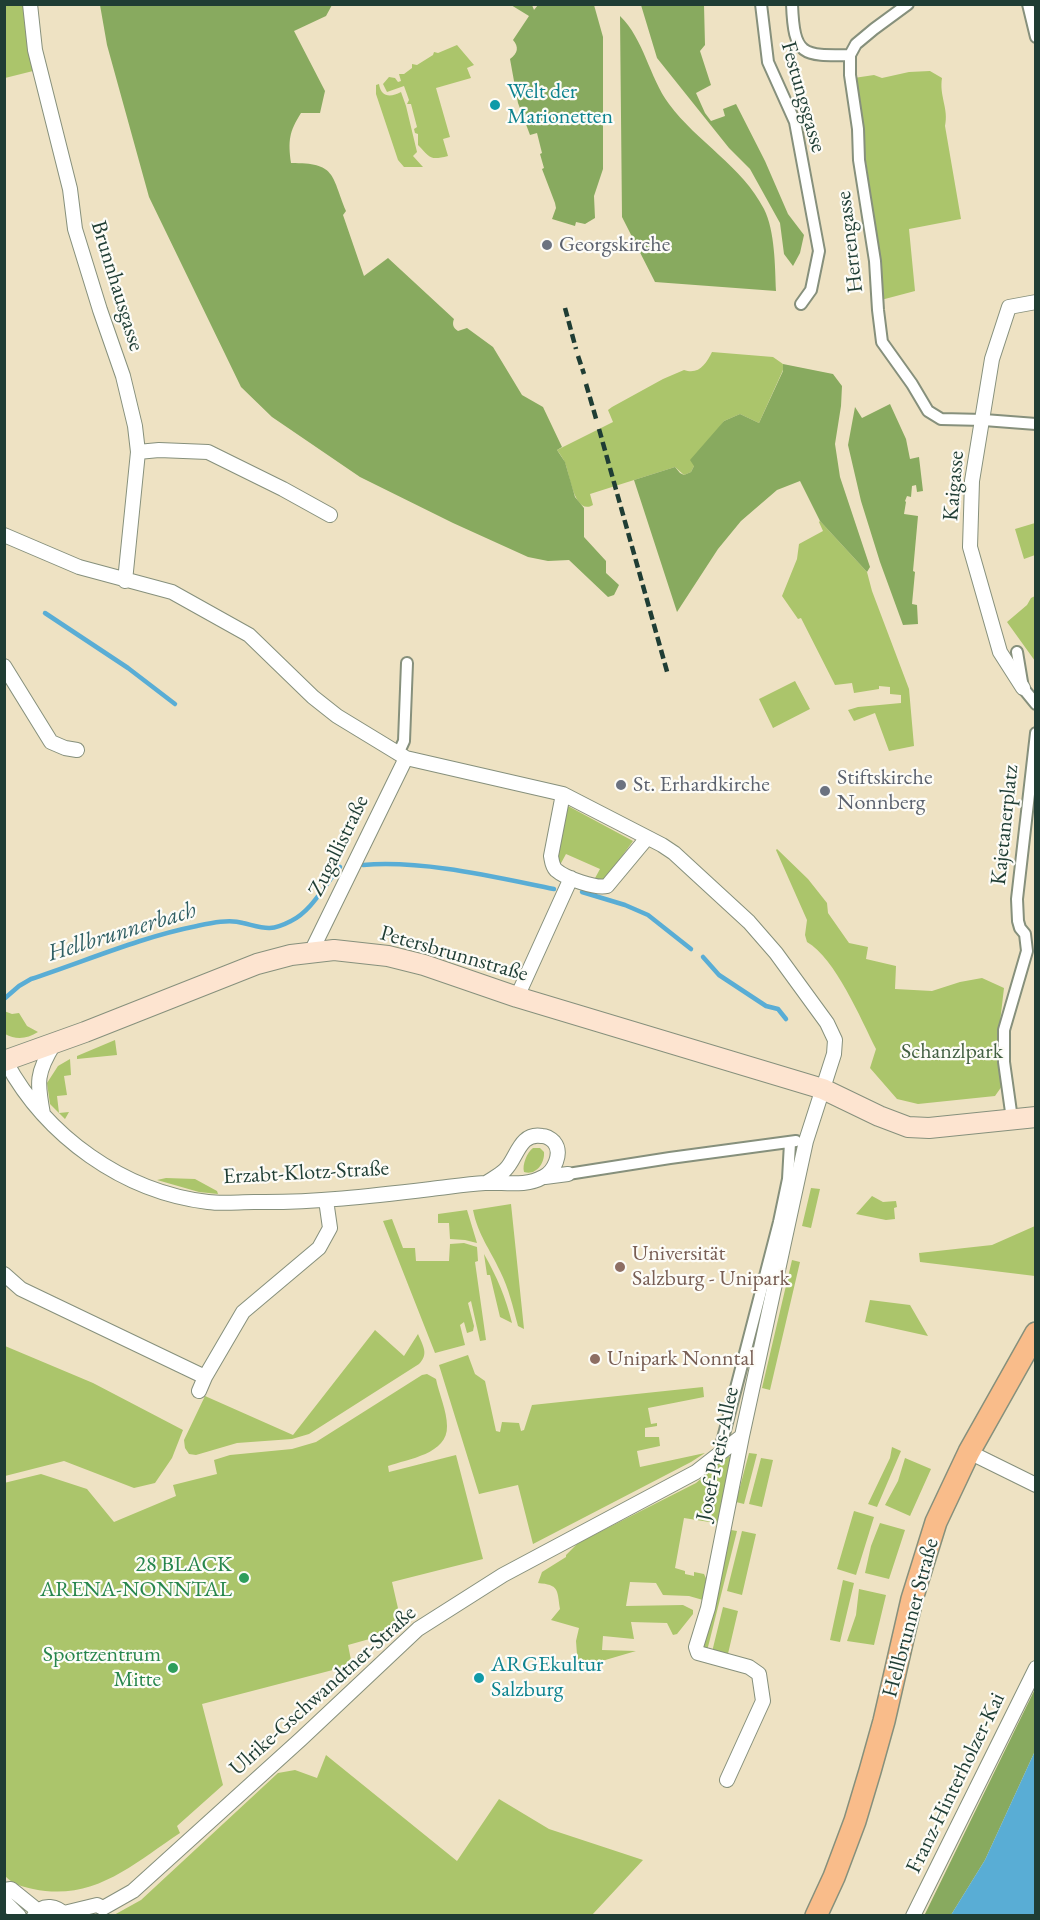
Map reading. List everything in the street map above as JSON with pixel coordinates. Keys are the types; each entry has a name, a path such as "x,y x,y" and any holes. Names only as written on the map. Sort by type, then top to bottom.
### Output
{"main road":[{"name":"Petersbrunnstraße","path":"5,1062 257,964 311,952 334,950 388,956 424,965 517,997 823,1089 879,1116 909,1127 929,1128 1035,1117"},
{"name":"Hellbrunner Straße","path":"816,1916 834,1877 867,1781 884,1721 912,1599 936,1522 969,1452 1035,1333"}],"street":[{"name":"Brunnhausgasse","path":"30,4 35,50 50,117 70,189 75,230 99,310 123,376 135,426 138,452 125,581"},
{"name":"Festungsgasse","path":"761,4 768,62 795,122 819,250 811,290 801,304"},
{"path":"792,4 795,35 804,51 812,55 850,56 856,44 908,4"},
{"path":"1028,4 1035,37"},
{"name":"Herrengasse","path":"850,56 859,160 875,261 882,342 928,411 940,419 1035,424"},
{"name":"Kaigasse","path":"1031,696 1000,652 970,547 972,481 984,420 992,359 1009,307 1035,302"},
{"path":"138,452 159,450 208,452 330,515"},
{"name":"Josef-Preis-Allee","path":"4,535 79,567 172,592 249,635 313,697 337,716 402,756 563,794 674,853 749,922 776,953 827,1023 836,1046 806,1141 742,1436 708,1608 696,1647 698,1653 749,1667 759,1674 763,1701 726,1780"},
{"path":"1017,652 1031,696"},
{"path":"402,756 407,663"},
{"path":"4,666 51,742 77,750"},
{"name":"Kajetanerplatz","path":"1012,1119 1004,1062 1004,1030 1027,951 1025,934 1018,921 1017,899 1035,733"},
{"name":"Zugallistraße","path":"311,952 402,756"},
{"path":"563,794 551,856 556,869 571,878 599,887 608,886 647,837"},
{"path":"517,997 571,878"},
{"path":"44,1117 38,1079 45,1059 54,1044"},
{"name":"Erzabt-Klotz-Straße","path":"5,1062 19,1086 44,1117 71,1141 105,1166 174,1195 209,1202 288,1203 486,1183 524,1183 544,1177 794,1142"},
{"path":"486,1183 506,1170 523,1142 538,1135 545,1136 554,1142 558,1156 554,1166 544,1177"},
{"name":"Josef-Preis-Allee","path":"722,1442 779,1222 794,1142"},
{"path":"199,1391 243,1312 320,1248 330,1228 326,1200"},
{"path":"4,1274 21,1289 205,1377"},
{"name":"Ulrike-Gschwandtner-Straße","path":"35,1913 47,1907 57,1907 66,1914 97,1905 103,1912 133,1891 287,1753 418,1629 503,1575 696,1472 742,1436"},
{"path":"969,1452 1035,1485"},
{"name":"Franz-Hinterholzer-Kai","path":"913,1916 1035,1668"},
{"path":"4,1890 11,1889 35,1913"},
{"path":"4,1901 19,1916"}],"green space":[{"path":"5,5 25,5 33,71 5,78"},
{"path":"100,5 332,5 326,16 294,31 325,91 320,113 301,113 294,126 290,143 291,163 316,165 330,173 346,211 343,215 364,276 388,258 454,319 453,326 456,330 467,328 493,347 522,395 543,407 562,447 557,450 565,462 575,497 584,508 584,537 606,561 606,573 619,585 614,595 608,597 569,560 548,561 528,557 360,477 272,417 241,387 149,197 107,45"},
{"path":"511,5 532,5 534,10 538,5 594,5 603,37 603,169 594,196 595,218 585,224 576,222 575,226 552,219 556,208 542,169 544,168 540,154 542,153 537,133 530,135 518,103 510,59 517,50 513,40 529,16"},
{"path":"641,5 704,5 705,45 700,51 711,85 696,93 711,121 725,116 723,109 736,104 765,161 788,214 804,235 800,253 793,266 784,254 780,223 750,169 729,148 657,58"},
{"path":"620,16 635,36 669,104 680,118 744,180 764,209 772,238 776,291 655,282 622,217"},
{"path":"457,45 474,65 467,68 471,78 436,88 450,137 443,139 448,156 433,158 418,145 418,134 414,129 417,127 411,104 407,104 409,100 404,86 387,92 383,84 389,77 395,78 398,82 401,81 399,74 404,74 412,68 412,64 417,65 434,52 438,53"},
{"path":"930,71 942,78 945,126 961,219 909,229 915,291 881,300 879,253 854,78 874,75 882,78 909,72"},
{"path":"379,84 384,94 393,95 401,92 417,152 413,156 423,167 404,167 398,160 376,94 376,85"},
{"path":"712,352 773,357 783,364 783,370 759,423 740,414 724,421 691,472 684,475 675,467 590,494 593,505 587,507 581,505 574,492 564,461 557,450 613,422 608,410 612,407 663,379 684,370 698,370"},
{"path":"783,364 833,374 842,386 835,444 840,477 870,567 867,572 820,521 800,481 777,490 741,521 718,549 677,612 634,480 675,467 684,475 691,472 694,466 690,460 724,421 740,414 759,423 783,371"},
{"path":"890,404 906,439 910,459 919,457 923,491 917,492 916,485 912,486 911,497 907,496 905,501 904,514 918,516 912,604 917,605 918,624 903,625 861,501 848,445 855,407 862,418"},
{"path":"820,521 867,572 909,689 914,746 889,751 875,713 854,721 848,710 901,703 901,695 890,694 890,687 879,686 879,689 854,693 852,683 835,685 801,618 798,619 782,596 797,559 799,544 823,531"},
{"path":"1035,523 1035,555 1024,559 1015,529"},
{"path":"1035,596 1035,661 1007,622"},
{"path":"795,681 810,709 773,728 759,699"},
{"path":"568,806 633,841 606,878 601,881 594,880 600,869 566,854 560,865 557,861 556,855"},
{"name":"Schanzlpark","path":"777,849 808,879 827,903 828,913 849,943 868,947 866,959 896,966 895,989 932,991 982,978 1004,988 1000,1022 1002,1086 995,1096 918,1104 897,1099 870,1068 876,1049 846,990 827,961 807,942 805,935 807,920"},
{"path":"4,1011 12,1014 19,1013 27,1026 38,1032 22,1038 5,1034"},
{"path":"115,1040 117,1055 77,1059 77,1056"},
{"path":"70,1059 71,1075 64,1076 67,1095 57,1096 59,1113 50,1104 47,1083 58,1066"},
{"path":"69,1112 65,1119 59,1113"},
{"path":"533,1148 540,1148 544,1152 543,1160 536,1170 524,1172 526,1159"},
{"path":"195,1179 217,1191 218,1194 199,1192 157,1180"},
{"path":"811,1188 820,1189 811,1228 802,1226"},
{"path":"872,1196 883,1202 896,1201 895,1219 886,1220 856,1214"},
{"path":"511,1204 524,1329 518,1326 506,1285 481,1234 473,1210"},
{"path":"467,1210 477,1243 450,1239 449,1223 438,1223 438,1214"},
{"path":"392,1219 403,1248 415,1248 416,1261 449,1261 450,1244 464,1243 477,1247 478,1261 475,1262 486,1340 480,1341 471,1301 468,1303 474,1326 473,1331 467,1333 464,1322 460,1325 465,1345 435,1353 383,1221"},
{"path":"1035,1226 1035,1276 920,1262 919,1253 992,1245"},
{"path":"484,1254 501,1288 512,1323 500,1317 490,1275 487,1275"},
{"path":"792,1260 800,1262 770,1390 762,1388"},
{"path":"870,1300 910,1305 928,1336 865,1322"},
{"path":"375,1330 404,1356 418,1334 424,1357 419,1364 309,1434 292,1439 237,1443 196,1455 189,1454 185,1448 184,1440 205,1396 293,1435"},
{"path":"5,1346 93,1383 183,1430 172,1458 155,1483 134,1488 64,1461 5,1476"},
{"path":"468,1355 475,1374 485,1381 496,1431 500,1432 502,1422 519,1423 521,1431 524,1430 532,1405 703,1387 704,1397 648,1408 651,1424 657,1423 657,1426 645,1428 645,1437 659,1437 660,1446 637,1451 640,1467 705,1453 533,1544 518,1485 479,1494 439,1365"},
{"name":"Sportzentrum Mitte","path":"427,1374 436,1379 446,1414 446,1435 441,1443 425,1454 388,1466 389,1472 456,1455 483,1559 392,1582 400,1617 391,1633 348,1645 352,1665 202,1704 223,1785 177,1826 180,1833 146,1857 112,1878 75,1890 55,1892 33,1889 18,1885 8,1879 5,1876 4,1483 41,1474 87,1489 114,1522 176,1496 173,1485 217,1474 214,1460 230,1455 292,1449 316,1442"},
{"path":"892,1447 901,1451 877,1507 868,1504 890,1458"},
{"path":"749,1453 757,1454 744,1504 736,1502"},
{"path":"727,1456 734,1457 722,1524 684,1518 675,1568 694,1576 694,1572 704,1574 709,1585 707,1596 703,1600 689,1596 663,1595 656,1583 630,1582 626,1606 683,1605 693,1610 693,1614 677,1634 673,1635 667,1623 631,1622 634,1639 603,1636 602,1650 636,1651 578,1668 576,1641 579,1628 551,1620 560,1609 558,1597 556,1589 550,1585 538,1583 542,1572 566,1557 578,1543 696,1483"},
{"path":"761,1458 773,1460 762,1507 749,1504"},
{"path":"905,1458 931,1469 910,1516 885,1505 898,1481"},
{"path":"854,1511 874,1517 856,1575 837,1569"},
{"path":"880,1523 905,1530 889,1579 865,1573 871,1546"},
{"path":"731,1530 737,1531 707,1651 702,1650"},
{"path":"742,1531 756,1534 742,1595 727,1591"},
{"path":"843,1580 854,1583 840,1642 830,1640"},
{"path":"859,1589 886,1595 874,1645 847,1641 856,1615"},
{"path":"723,1607 738,1611 727,1658 712,1652"},
{"path":"1035,1689 1035,1751 985,1860 951,1915 924,1916"},
{"path":"326,1755 457,1861 499,1799 549,1829 643,1860 592,1915 114,1915 141,1900 278,1773 295,1770 317,1778"}],"water":[{"path":"1035,1751 1035,1915 951,1915 985,1860"}],"waterway":[{"path":"45,613 128,668 175,704"},
{"name":"Hellbrunnerbach","path":"363,865 434,867 554,889"},
{"name":"Hellbrunnerbach","path":"4,999 31,979 134,943 176,931 226,921 267,928 278,927 299,917 318,897 340,867"},
{"name":"Hellbrunnerbach","path":"582,892 625,905 648,915 691,949"},
{"name":"Hellbrunnerbach","path":"703,957 719,975 766,1006 778,1009 786,1019"}],"railway":[{"path":"565,308 576,349"},
{"path":"578,356 584,374"},
{"path":"586,384 597,422"},
{"path":"599,429 668,675"}],"place":[{"name":"Welt der Marionetten","path":"495,105"},
{"name":"Georgskirche","path":"547,245"},
{"name":"St. Erhardkirche","path":"621,785"},
{"name":"Stiftskirche Nonnberg","path":"825,791"},
{"name":"Universität Salzburg - Unipark","path":"620,1267"},
{"name":"Unipark Nonntal","path":"595,1359"},
{"name":"28 BLACK ARENA-NONNTAL","path":"244,1578"},
{"name":"Sportzentrum Mitte","path":"173,1668"},
{"name":"ARGEkultur Salzburg","path":"479,1678"}]}
